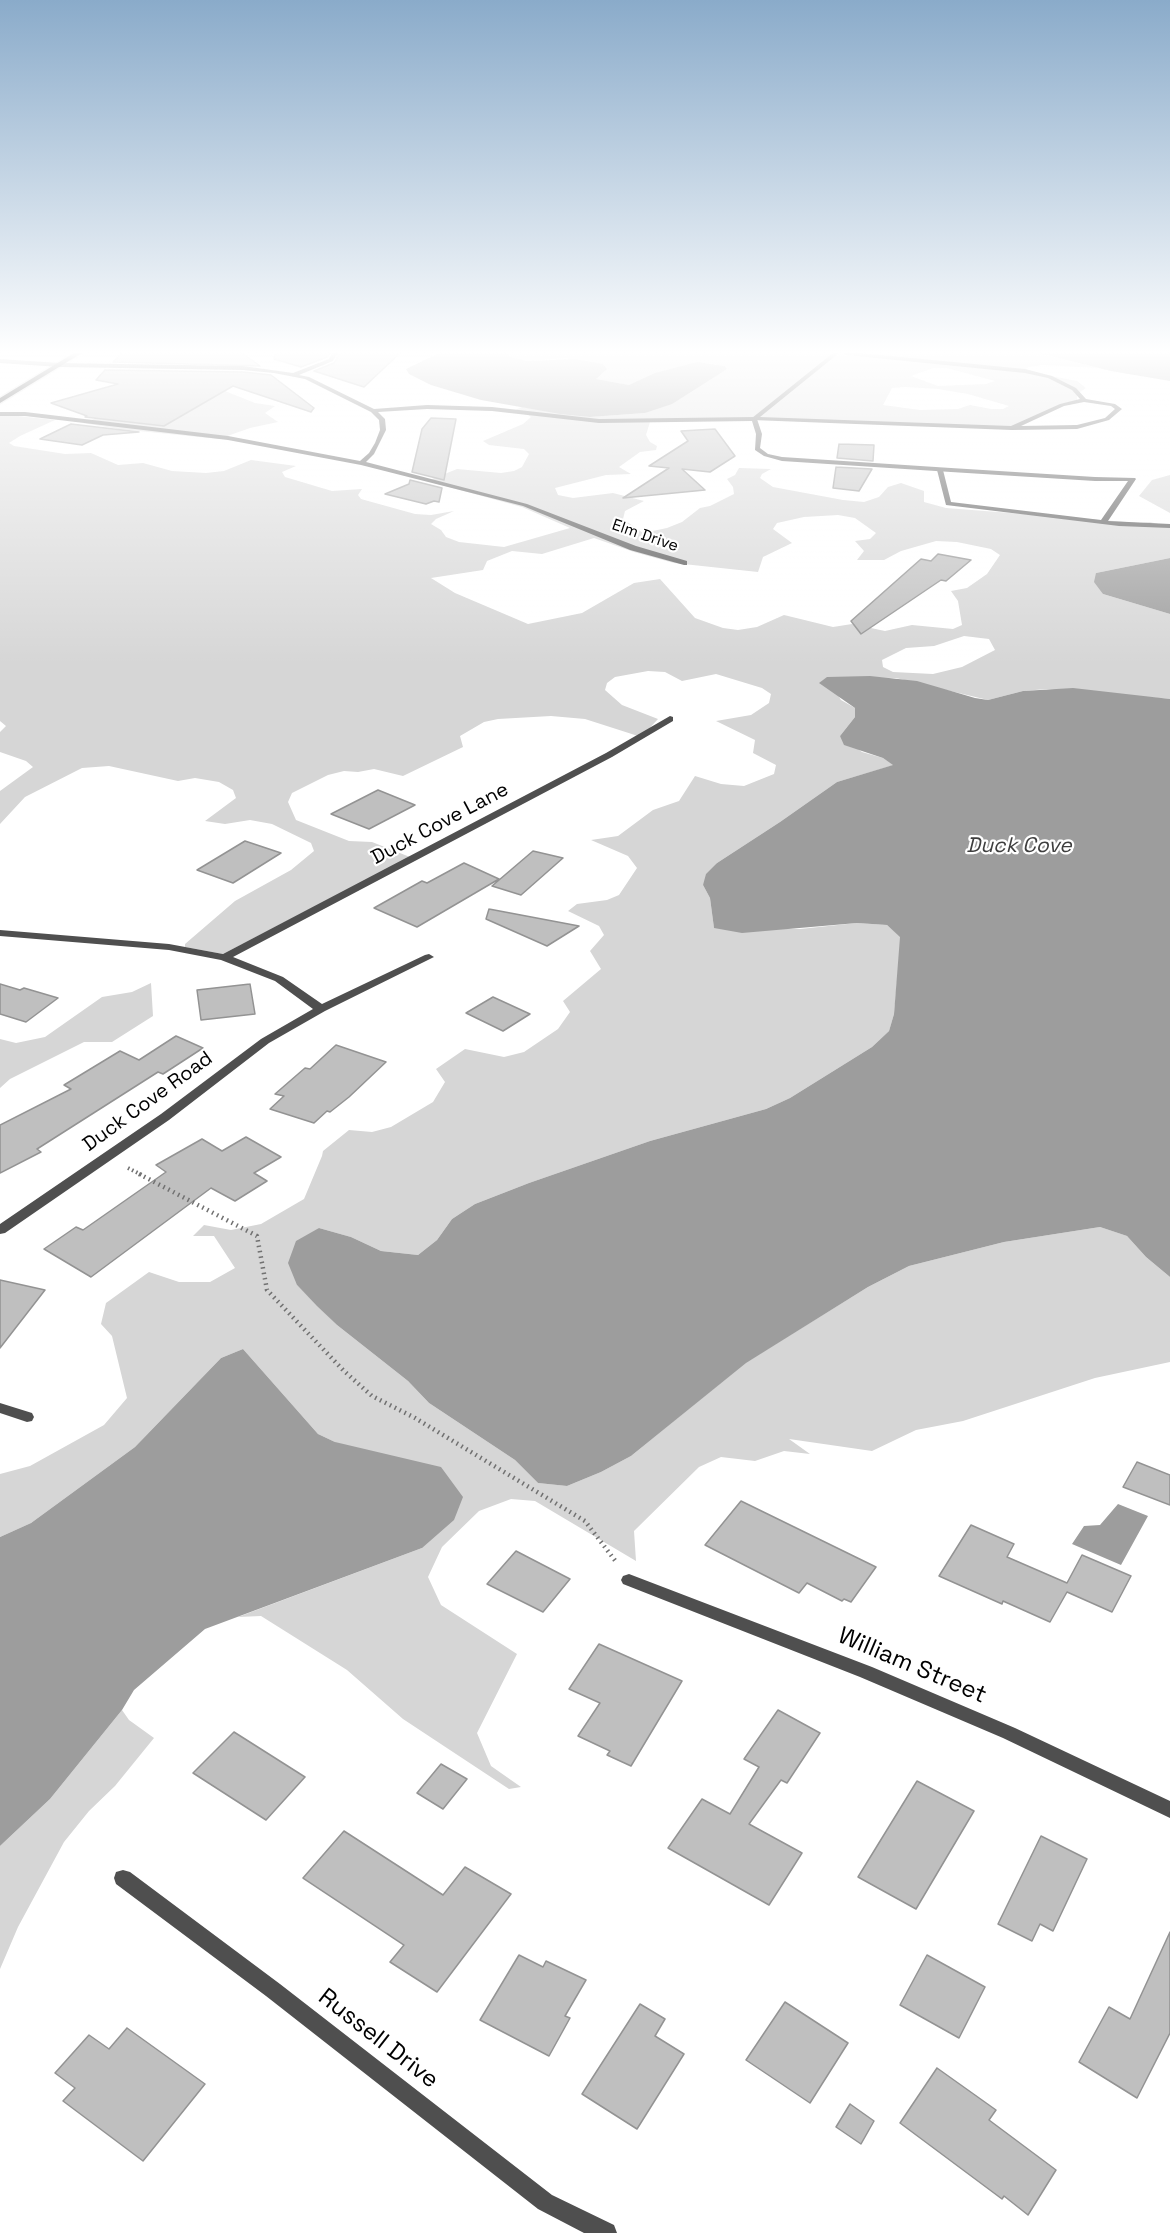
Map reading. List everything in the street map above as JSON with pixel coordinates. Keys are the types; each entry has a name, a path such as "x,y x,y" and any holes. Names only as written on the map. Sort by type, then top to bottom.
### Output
{"street":[{"name":"Elm Drive","path":"330,457 525,505 633,548 684,563"},
{"path":"361,463 367,457"},
{"path":"775,457 940,470 1133,479 1103,522"},
{"path":"940,470 948,504 1103,522 1170,526"},
{"name":"Duck Cove Lane","path":"224,957 609,755 670,719"},
{"path":"0,933 169,947 224,957 279,980 321,1009"},
{"name":"Duck Cove Road","path":"0,1230 165,1117 265,1041 321,1009 429,957"},
{"path":"0,1408 27,1417"},
{"name":"William Street","path":"630,1580 866,1672 1009,1733 1170,1810"},
{"name":"Russell Drive","path":"123,1878 273,1990 546,2202 606,2233"}],"path":[{"path":"106,1157 257,1236 267,1290 344,1370 372,1395 416,1418 585,1521 630,1580"}],"shaded area":[{"path":"0,457 100,457 118,465 143,463 172,471 206,473 224,471 251,460 296,466 282,472 285,477 332,491 362,489 358,495 361,499 415,514 431,515 454,511 436,519 431,524 441,530 446,537 459,542 504,547 570,528 522,507 427,481 457,469 501,473 522,467 527,457 633,457 619,467 631,474 606,475 555,488 558,495 573,498 613,493 644,501 625,511 623,519 643,533 682,522 700,508 710,506 734,494 733,487 727,479 735,475 739,468 771,469 762,474 760,478 773,487 843,500 864,502 879,497 888,487 901,483 924,491 924,502 946,508 1150,522 1170,527 1170,558 1096,573 1103,594 1170,614 1170,699 1047,689 1023,691 988,700 896,678 827,677 841,700 855,708 855,717 840,736 862,752 883,758 894,765 837,782 717,863 703,885 710,898 714,928 800,929 857,923 887,925 901,937 894,1014 889,1031 872,1047 790,1098 766,1109 650,1141 475,1204 452,1219 437,1240 418,1255 381,1251 351,1237 319,1228 297,1285 337,1325 408,1381 429,1403 515,1460 538,1483 567,1486 631,1456 745,1363 868,1287 909,1266 1004,1242 1100,1227 1127,1236 1146,1257 1170,1277 1170,1362 1095,1378 963,1421 916,1430 872,1451 789,1439 810,1454 784,1451 755,1461 721,1457 699,1467 634,1531 636,1561 535,1501 511,1499 479,1511 442,1547 428,1577 441,1605 517,1654 477,1733 491,1766 521,1787 509,1789 403,1719 347,1670 261,1616 238,1617 422,1548 335,1442 318,1434 243,1349 221,1358 135,1447 31,1523 0,1537 0,1474 30,1466 104,1425 127,1398 112,1336 101,1324 106,1303 149,1272 179,1282 210,1282 235,1268 214,1236 193,1236 204,1225 231,1230 261,1224 304,1199 323,1151 349,1130 372,1132 391,1127 433,1102 445,1082 436,1069 465,1049 504,1057 524,1052 558,1029 570,1012 563,1001 601,969 590,951 604,935 599,926 568,911 577,904 607,900 619,895 637,868 628,856 591,840 618,836 653,810 679,801 695,776 721,784 744,786 774,774 776,765 753,753 755,740 716,721 751,715 769,703 771,694 762,688 716,674 682,681 665,672 648,671 615,677 607,683 605,690 622,705 658,719 646,732 638,736 585,719 551,716 498,719 484,722 460,736 463,747 403,776 374,769 358,772 344,771 328,775 292,793 288,802 296,820 349,841 372,842 410,857 223,954 185,947 185,944 235,901 291,870 314,851 311,843 272,824 250,820 225,824 205,821 236,798 233,790 219,782 195,778 178,781 109,766 82,768 25,797 0,824 0,791 33,767 26,761 0,752 0,732 6,726 0,721","holes":["838,515 855,518 876,533 870,539 855,541 864,551 857,560 884,560 901,551 936,541 957,542 991,549 1000,555 987,574 967,588 951,591 958,601 962,625 953,629 912,625 885,631 852,624 833,627 784,615 757,627 738,630 723,628 695,618 660,579 634,583 582,613 528,624 455,593 431,578 483,570 487,561 512,551 542,554 594,538 674,563 758,572 763,557 792,543 773,529 777,523 804,517","964,636 989,639 995,650 962,667 933,674 893,672 883,667 882,660 906,648 934,646"]},
{"path":"1170,475 1170,513 1139,496 1152,480"},
{"path":"151,983 153,1016 112,1042 84,1042 10,1079 0,1088 0,1039 16,1043 45,1037 102,997 132,992"},
{"path":"122,1710 129,1720 154,1738 115,1786 89,1811 64,1842 18,1927 0,1969 0,1846 50,1799"}],"water":[{"path":"1170,558 1170,614 1103,594 1094,582 1096,573"},
{"name":"Duck Cove","path":"870,676 917,681 988,700 1023,691 1073,688 1170,699 1170,1277 1146,1257 1127,1236 1100,1227 1004,1242 909,1266 868,1287 746,1363 631,1456 567,1486 538,1483 515,1460 429,1403 408,1381 337,1325 317,1306 297,1285 288,1263 296,1241 319,1228 351,1237 381,1251 418,1255 437,1240 452,1219 475,1204 650,1141 766,1109 790,1098 872,1047 889,1031 894,1014 900,937 887,925 857,923 742,933 714,928 710,898 703,885 706,874 717,863 837,782 893,765 883,758 844,745 840,736 855,717 855,708 819,683 827,677"},
{"path":"243,1349 318,1434 335,1442 441,1467 463,1497 454,1520 422,1548 205,1629 134,1690 122,1710 50,1799 0,1846 0,1537 31,1523 135,1447 221,1358"},
{"path":"1118,1504 1148,1516 1121,1565 1072,1544 1084,1526 1100,1525"}],"building":[{"path":"415,457 448,457 444,480 412,472"},
{"path":"663,457 733,457 710,472 682,469 705,490 623,498 669,468 649,466"},
{"path":"837,457 873,457 873,461"},
{"path":"836,467 872,469 859,491 833,488"},
{"path":"410,480 442,488 439,502 426,504 385,494 409,484"},
{"path":"938,554 971,560 946,581 941,580 861,634 851,621 921,559 931,561"},
{"path":"378,790 415,805 369,829 331,814"},
{"path":"245,841 281,853 233,883 197,870"},
{"path":"533,851 563,858 521,895 492,886"},
{"path":"464,863 499,879 417,927 374,908 422,881 427,883"},
{"path":"489,909 579,926 547,946 486,919"},
{"path":"0,984 58,998 26,1022 0,1014"},
{"path":"250,984 255,1014 201,1020 197,990"},
{"path":"493,997 530,1014 503,1031 466,1013"},
{"path":"176,1036 203,1048 163,1074 158,1072 37,1149 41,1152 0,1173 0,1125 71,1089 64,1085 120,1051 139,1060"},
{"path":"336,1045 386,1062 349,1097 330,1112 327,1111 314,1123 270,1109 284,1096 275,1094 305,1068 310,1069"},
{"path":"246,1137 281,1157 254,1173 267,1181 235,1201 211,1188 91,1277 44,1249 76,1227 83,1230 166,1172 156,1165 202,1139 222,1151"},
{"path":"0,1280 45,1290 0,1348"},
{"path":"1137,1462 1170,1475 1170,1505 1123,1487"},
{"path":"741,1501 876,1567 851,1602 844,1599 842,1601 807,1583 799,1593 705,1545"},
{"path":"971,1525 1014,1544 1007,1557 1067,1583 1082,1555 1131,1576 1112,1612 1067,1592 1050,1622 939,1576"},
{"path":"516,1551 570,1579 543,1612 487,1584"},
{"path":"599,1644 682,1681 631,1766 607,1755 610,1751 578,1736 600,1703 569,1689"},
{"path":"778,1710 820,1733 787,1783 781,1780 749,1824 802,1853 769,1905 668,1848 702,1799 730,1814 759,1767 744,1759"},
{"path":"234,1732 305,1777 266,1820 193,1773"},
{"path":"441,1764 467,1779 443,1809 417,1793"},
{"path":"917,1781 974,1811 916,1909 858,1877"},
{"path":"344,1831 443,1895 465,1867 511,1894 437,1992 390,1962 404,1945 303,1878"},
{"path":"1041,1836 1087,1859 1053,1931 1040,1924 1032,1941 998,1924"},
{"path":"1170,1932 1170,2033 1137,2098 1079,2062 1109,2007 1130,2019"},
{"path":"519,1955 543,1967 546,1961 586,1980 565,2016 570,2018 549,2056 480,2020"},
{"path":"927,1955 985,1987 959,2038 900,2005"},
{"path":"785,2002 848,2043 810,2103 746,2060"},
{"path":"640,2004 665,2019 655,2036 684,2054 637,2129 582,2094"},
{"path":"127,2028 205,2084 143,2161 63,2101 75,2088 55,2073 89,2035 109,2049"},
{"path":"937,2068 996,2110 989,2120 1056,2170 1028,2215 1004,2196 1002,2199 900,2123"},
{"path":"850,2104 874,2121 861,2144 836,2127"}]}
